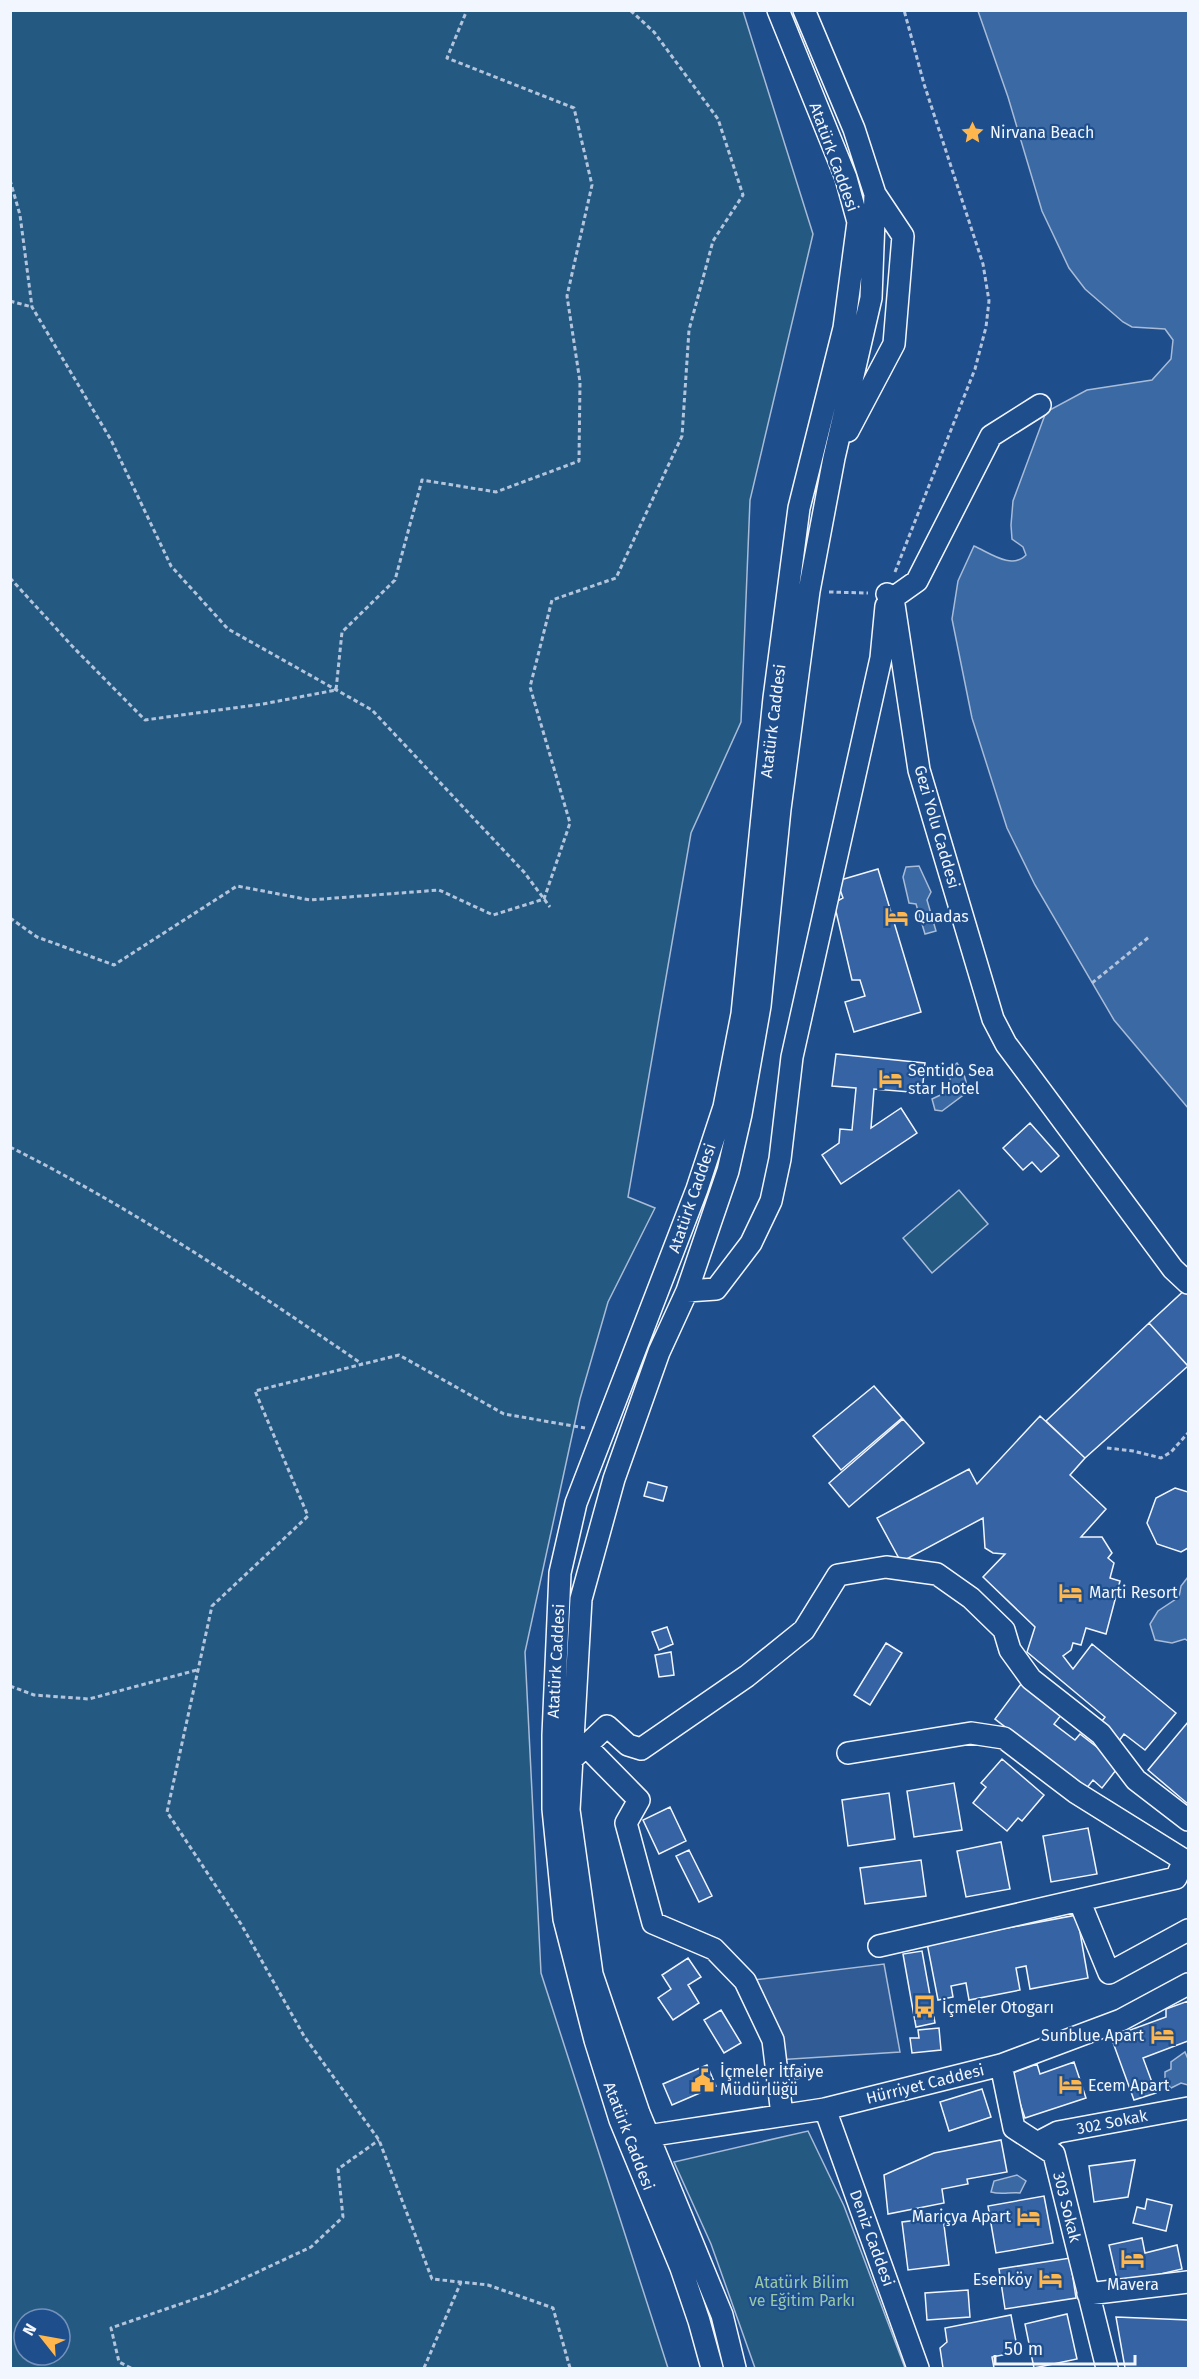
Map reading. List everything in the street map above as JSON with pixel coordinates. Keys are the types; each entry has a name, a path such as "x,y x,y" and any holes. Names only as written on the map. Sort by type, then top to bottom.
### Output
{"street":[{"name":"Atatürk Caddesi","path":"712,2368 681,2268 620,2120 595,2040 564,1919 553,1809 553,1735 560,1573 576,1503 698,1189 724,1107 742,1014 774,698 799,508 844,328 858,222 846,178 778,10"},
{"name":"Atatürk Caddesi","path":"735,2368 722,2315 648,2136 592,1974 569,1810 578,1753 581,1599 614,1479 660,1352 687,1291 728,1171 741,1114 760,1006 780,809 809,591 834,458 871,298 875,194 854,129 804,10"},
{"path":"834,458 894,344 903,236 875,194"},
{"path":"687,1291 716,1289 751,1243 771,1201 780,1159 792,1057 881,658 890,596 917,581 991,436 1040,405"},
{"name":"Gezi Yolu Caddesi","path":"890,596 919,770 993,1019 1006,1044 1173,1269 1188,1283"},
{"path":"782,2115 773,2040 745,1981 714,1949 653,1923 626,1823 639,1800 578,1753 607,1726 628,1745 641,1749 747,1676 804,1630 838,1575 886,1567 937,1574 971,1598 1004,1630 1010,1650 1030,1679 1101,1734 1136,1780 1188,1820"},
{"path":"848,1753 971,1733 1004,1738 1075,1792 1184,1860 1176,1878 879,1946"},
{"path":"1079,1900 1109,1973 1188,1930"},
{"name":"Hürriyet Caddesi","path":"648,2136 825,2109 1001,2065 1120,2020 1188,1984"},
{"name":"303 Sokak","path":"1001,2065 1014,2128 1054,2154 1107,2368"},
{"name":"302 Sokak","path":"1038,2144 1058,2132 1188,2108"},
{"name":"Deniz Caddesi","path":"825,2109 918,2368"},
{"path":"1088,2294 1188,2282"}],"path":[{"path":"336,690 342,632 395,580 422,480 496,492 579,461 580,382 567,296 592,185 574,108 447,58 467,10"},
{"path":"544,899 570,823 530,687 552,600 616,578 682,436 688,330 713,241 743,195 718,119 654,32 630,10"},
{"path":"809,591 890,596 975,369 986,327 989,301 983,264 924,84 904,10"},
{"path":"10,180 20,215 32,306 111,440 171,566 228,629 372,711 524,872 550,907"},
{"path":"10,302 32,306"},
{"path":"10,579 145,720 263,704 336,690"},
{"path":"10,918 37,937 114,965 237,886 310,900 439,890 493,915 544,899"},
{"path":"1092,983 1149,937"},
{"path":"10,1147 75,1179 226,1271 362,1364"},
{"path":"570,2368 553,2308 488,2285 432,2279 379,2140 304,2036 241,1924 167,1812 212,1606 308,1516 255,1391 399,1355 504,1414 604,1432"},
{"path":"1107,1448 1161,1458 1188,1433"},
{"path":"10,1686 33,1695 89,1699 198,1670"},
{"path":"132,2368 118,2362 111,2328 215,2292 311,2247 343,2217 338,2169 379,2140"},
{"path":"424,2368 461,2282"}],"green space":[{"path":"11,10 743,11 813,234 750,500 741,722 691,833 628,1197 655,1208 608,1302 580,1399 525,1652 541,1973 668,2368 11,2368"},
{"path":"959,1190 988,1224 932,1273 903,1238"},
{"name":"Atatürk Bilim ve Eğitim Parkı","path":"808,2131 844,2206 905,2368 755,2368 711,2244 674,2162"}],"shaded area":[{"path":"978,11 1188,11 1188,1108 1114,1020 1035,885 1007,828 972,718 952,619 958,581 974,546 1008,561 1020,559 1026,555 1023,547 1012,539 1013,501 1046,412 1087,390 1152,380 1171,359 1173,340 1165,329 1132,327 1123,322 1085,289 1069,268 1042,211 1008,97"},
{"path":"919,866 931,892 927,900 936,931 925,934 916,904 909,903 903,877 906,867"},
{"path":"957,1063 965,1077 966,1093 942,1111 935,1110 932,1099 947,1092 950,1069"},
{"path":"1188,1577 1188,1641 1185,1639 1172,1643 1155,1640 1150,1624 1158,1611 1179,1597 1181,1586"},
{"path":"884,1964 900,2052 776,2060 745,1981"},
{"path":"1185,2052 1188,2059 1188,2085 1181,2083 1171,2088 1165,2082 1165,2072 1171,2069 1171,2062"},
{"path":"1017,2175 1026,2181 1020,2193 991,2192 994,2181"}],"building":[{"path":"878,869 921,1012 854,1032 845,1002 865,996 860,980 852,980 834,903 843,898 837,881"},
{"path":"836,1054 925,1063 922,1093 874,1089 871,1128 901,1108 917,1133 841,1184 822,1155 839,1143 840,1129 852,1130 856,1088 832,1086"},
{"path":"1030,1123 1059,1156 1041,1172 1032,1162 1023,1170 1003,1148"},
{"path":"1188,1287 1188,1366 1149,1323"},
{"path":"1149,1323 1188,1366 1085,1458 1046,1421"},
{"path":"874,1386 902,1418 841,1470 813,1436"},
{"path":"1040,1416 1085,1458 1070,1475 1106,1509 1081,1537 1102,1537 1112,1553 1108,1558 1114,1563 1110,1578 1120,1581 1106,1634 1086,1628 1081,1645 1073,1643 1071,1650 1063,1656 1073,1669 1092,1644 1176,1713 1145,1750 1124,1734 1119,1741 1099,1725 1105,1717 1027,1652 1035,1627 983,1577 1005,1554 993,1553 985,1548 983,1518 901,1562 877,1518 969,1469 977,1484"},
{"path":"903,1419 924,1443 849,1507 829,1483"},
{"path":"648,1482 667,1487 663,1501 644,1496"},
{"path":"1175,1488 1188,1492 1188,1548 1181,1552 1157,1544 1147,1523 1156,1498"},
{"path":"667,1627 673,1644 659,1650 652,1632"},
{"path":"886,1643 902,1653 870,1705 854,1695"},
{"path":"671,1652 674,1675 659,1677 655,1655"},
{"path":"1021,1684 1062,1714 1054,1724 1075,1740 1080,1734 1120,1765 1102,1788 1093,1780 1086,1789 995,1719"},
{"path":"1188,1722 1188,1804 1148,1770"},
{"path":"1002,1759 1044,1795 1022,1821 1018,1818 1007,1831 973,1803 986,1787 981,1783"},
{"path":"954,1783 962,1830 914,1837 907,1791"},
{"path":"889,1793 895,1839 848,1846 842,1800"},
{"path":"670,1807 686,1841 659,1854 643,1820"},
{"path":"1088,1828 1097,1874 1051,1882 1043,1836"},
{"path":"1001,1842 1010,1889 966,1897 957,1851"},
{"path":"689,1850 712,1896 699,1902 676,1856"},
{"path":"921,1860 926,1896 865,1904 860,1868"},
{"path":"1077,1915 1088,1978 1030,1989 1026,1966 1016,1968 1020,1990 969,2000 966,1983 951,1986 953,1997 938,2000 927,1943"},
{"path":"922,1951 935,2023 916,2027 903,1954"},
{"path":"688,1958 701,1977 688,1985 699,2003 673,2020 658,1998 671,1989 662,1975"},
{"path":"1188,2001 1188,2041 1143,2058 1156,2093 1134,2100 1111,2037 1166,2017 1166,2009"},
{"path":"721,2010 741,2043 724,2053 704,2020"},
{"path":"939,2028 941,2050 912,2053 910,2038 919,2038 918,2030"},
{"path":"1074,2062 1086,2098 1025,2118 1010,2074 1037,2064 1040,2074"},
{"path":"707,2065 716,2086 672,2105 663,2084"},
{"path":"804,2067 806,2077 795,2079 795,2068"},
{"path":"982,2089 991,2117 949,2131 940,2102"},
{"path":"1001,2140 1007,2172 967,2179 968,2184 942,2189 944,2203 888,2214 884,2175 934,2153"},
{"path":"1135,2160 1128,2197 1094,2202 1089,2166"},
{"path":"1044,2196 1053,2243 996,2253 988,2206"},
{"path":"1147,2199 1172,2205 1166,2231 1133,2223 1137,2207 1145,2209"},
{"path":"943,2217 949,2265 908,2270 902,2222"},
{"path":"1142,2238 1145,2253 1177,2245 1182,2269 1118,2284 1109,2245"},
{"path":"1070,2258 1076,2298 1005,2309 999,2269"},
{"path":"968,2290 970,2317 927,2320 925,2293"},
{"path":"1067,2314 1077,2359 1034,2368 1025,2324"},
{"path":"1011,2315 1018,2352 992,2357 994,2368 943,2368 940,2348 947,2342 945,2328"},
{"path":"1116,2317 1188,2320 1188,2368 1125,2368"}],"place":[{"name":"Nirvana Beach","path":"972,132"},
{"name":"Quadas","path":"896,916"},
{"name":"Sentido Sea star Hotel","path":"890,1079"},
{"name":"Marti Resort","path":"1071,1592"},
{"name":"İçmeler Otogarı","path":"924,2007"},
{"name":"Sunblue Apart","path":"1162,2035"},
{"name":"İçmeler İtfaiye Müdürlüğü","path":"702,2080"},
{"name":"Ecem Apart","path":"1070,2085"},
{"name":"Mariçya Apart","path":"1029,2216"},
{"name":"Mavera","path":"1133,2259"},
{"name":"Esenköy","path":"1050,2279"}]}
